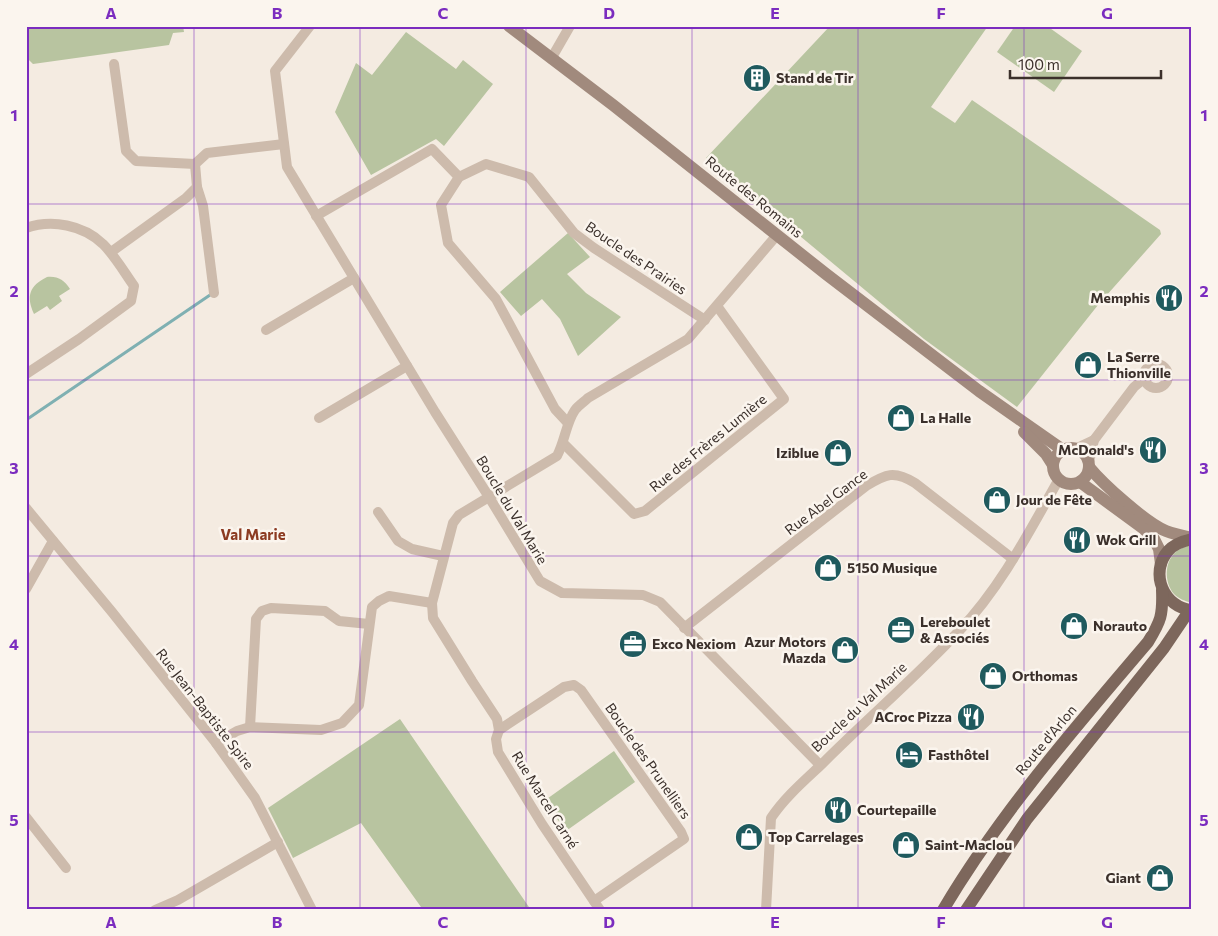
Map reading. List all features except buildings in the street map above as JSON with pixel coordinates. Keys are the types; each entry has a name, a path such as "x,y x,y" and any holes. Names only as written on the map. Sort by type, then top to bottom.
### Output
{"main road":[{"path":"1161,564 1168,551 1179,542 1192,539"},
{"name":"Route d'Arlon","path":"943,910 985,844 1030,782 1148,642 1160,623 1163,606 1159,577 1161,564"},
{"path":"966,910 1026,819 1164,648 1190,610 1178,607 1169,600 1162,590"}],"street":[{"name":"Boucle du Val Marie","path":"310,26 275,71 287,166 407,366 540,581 562,593 643,595 660,602 820,765 959,631 986,600 1013,559 1059,479"},
{"name":"Route des Romains","path":"508,26 613,105 826,274 979,391 1069,449 1081,451 1096,476 1150,523 1166,531 1192,539"},
{"path":"551,59 570,26"},
{"path":"114,64 126,151 136,161 195,164 207,153 284,144"},
{"path":"316,216 432,149 459,177 441,205 448,243 496,299 555,409 568,423"},
{"path":"195,164 197,187 203,206 214,293"},
{"name":"Boucle des Prairies","path":"459,177 486,164 528,177 574,233 705,320"},
{"path":"111,252 186,198 197,187"},
{"path":"26,228 45,223 58,223 74,226 93,236 111,252 134,286 131,301 79,339 26,374"},
{"path":"564,444 568,423 576,409 588,398 688,339 777,235"},
{"path":"266,330 354,278"},
{"name":"Rue des Frères Lumière","path":"564,444 634,514 645,511 784,399 717,306"},
{"path":"319,418 407,366"},
{"path":"1059,479 1069,484 1080,482 1088,473 1094,440 1134,387 1144,378"},
{"name":"Route des Romains","path":"979,391 1046,454 1059,479"},
{"path":"1053,465 1058,454 1094,440"},
{"name":"Rue Marcel Carné","path":"564,444 557,456 458,515 453,523 443,556 432,603 433,618 497,719 499,730 496,739 498,752 542,824 600,910"},
{"name":"Rue Abel Gance","path":"684,628 866,486 885,475 893,474 915,483 1013,559"},
{"path":"1080,482 1154,539 1159,550 1161,564"},
{"name":"Rue Jean-Baptiste Spire","path":"26,508 216,743 255,798 312,910"},
{"path":"378,512 398,541 412,549 443,556"},
{"path":"26,590 53,541"},
{"path":"216,743 237,730 250,726 321,730 342,723 359,705 372,607 380,600 389,596 432,603"},
{"path":"250,726 256,619 262,611 271,608 325,611 339,621 369,624"},
{"name":"Boucle des Prunelliers","path":"499,730 564,687 574,685 581,690 592,705 681,832 684,839 594,901"},
{"path":"766,910 771,818 778,808 820,765"},
{"path":"26,817 66,868"},
{"path":"155,910 178,900 278,842"}],"green space":[{"path":"26,26 183,26 184,32 173,33 169,45 33,64 26,57"},
{"path":"830,26 988,26 931,107 955,123 972,100 1160,230 1161,234 1098,305 1017,407 924,339 706,158"},
{"path":"1015,26 1047,26 1082,51 1054,92 997,52"},
{"path":"406,32 456,69 463,60 493,84 444,146 436,139 371,175 335,112 356,63 372,75"},
{"path":"568,233 590,257 567,274 586,293 621,317 578,356 560,319 542,299 521,316 500,292"},
{"path":"47,277 60,279 70,289 59,296 62,301 50,310 47,306 34,314 30,302 31,292 36,284"},
{"path":"1192,544 1192,603 1182,600 1174,594 1168,584 1167,572 1173,555"},
{"path":"400,719 531,910 420,910 421,907 361,823 293,858 268,808"},
{"path":"614,751 635,782 566,831 544,801"}],"waterway":[{"path":"26,420 210,295"}],"place":[{"name":"Stand de Tir","path":"757,78"},
{"name":"Memphis","path":"1169,298"},
{"name":"La Serre Thionville","path":"1088,365"},
{"name":"La Halle","path":"901,418"},
{"name":"McDonald's","path":"1153,450"},
{"name":"Iziblue","path":"838,453"},
{"name":"Jour de Fête","path":"997,500"},
{"name":"Wok Grill","path":"1077,540"},
{"name":"5150 Musique","path":"828,568"},
{"name":"Norauto","path":"1074,626"},
{"name":"Lereboulet & Associés","path":"901,630"},
{"name":"Exco Nexiom","path":"633,644"},
{"name":"Azur Motors Mazda","path":"845,650"},
{"name":"Orthomas","path":"993,676"},
{"name":"ACroc Pizza","path":"971,717"},
{"name":"Fasthôtel","path":"909,755"},
{"name":"Courtepaille","path":"838,810"},
{"name":"Top Carrelages","path":"749,837"},
{"name":"Saint-Maclou","path":"906,845"},
{"name":"Giant","path":"1160,878"}],"district":[{"name":"Val Marie","path":"253,535"}]}
